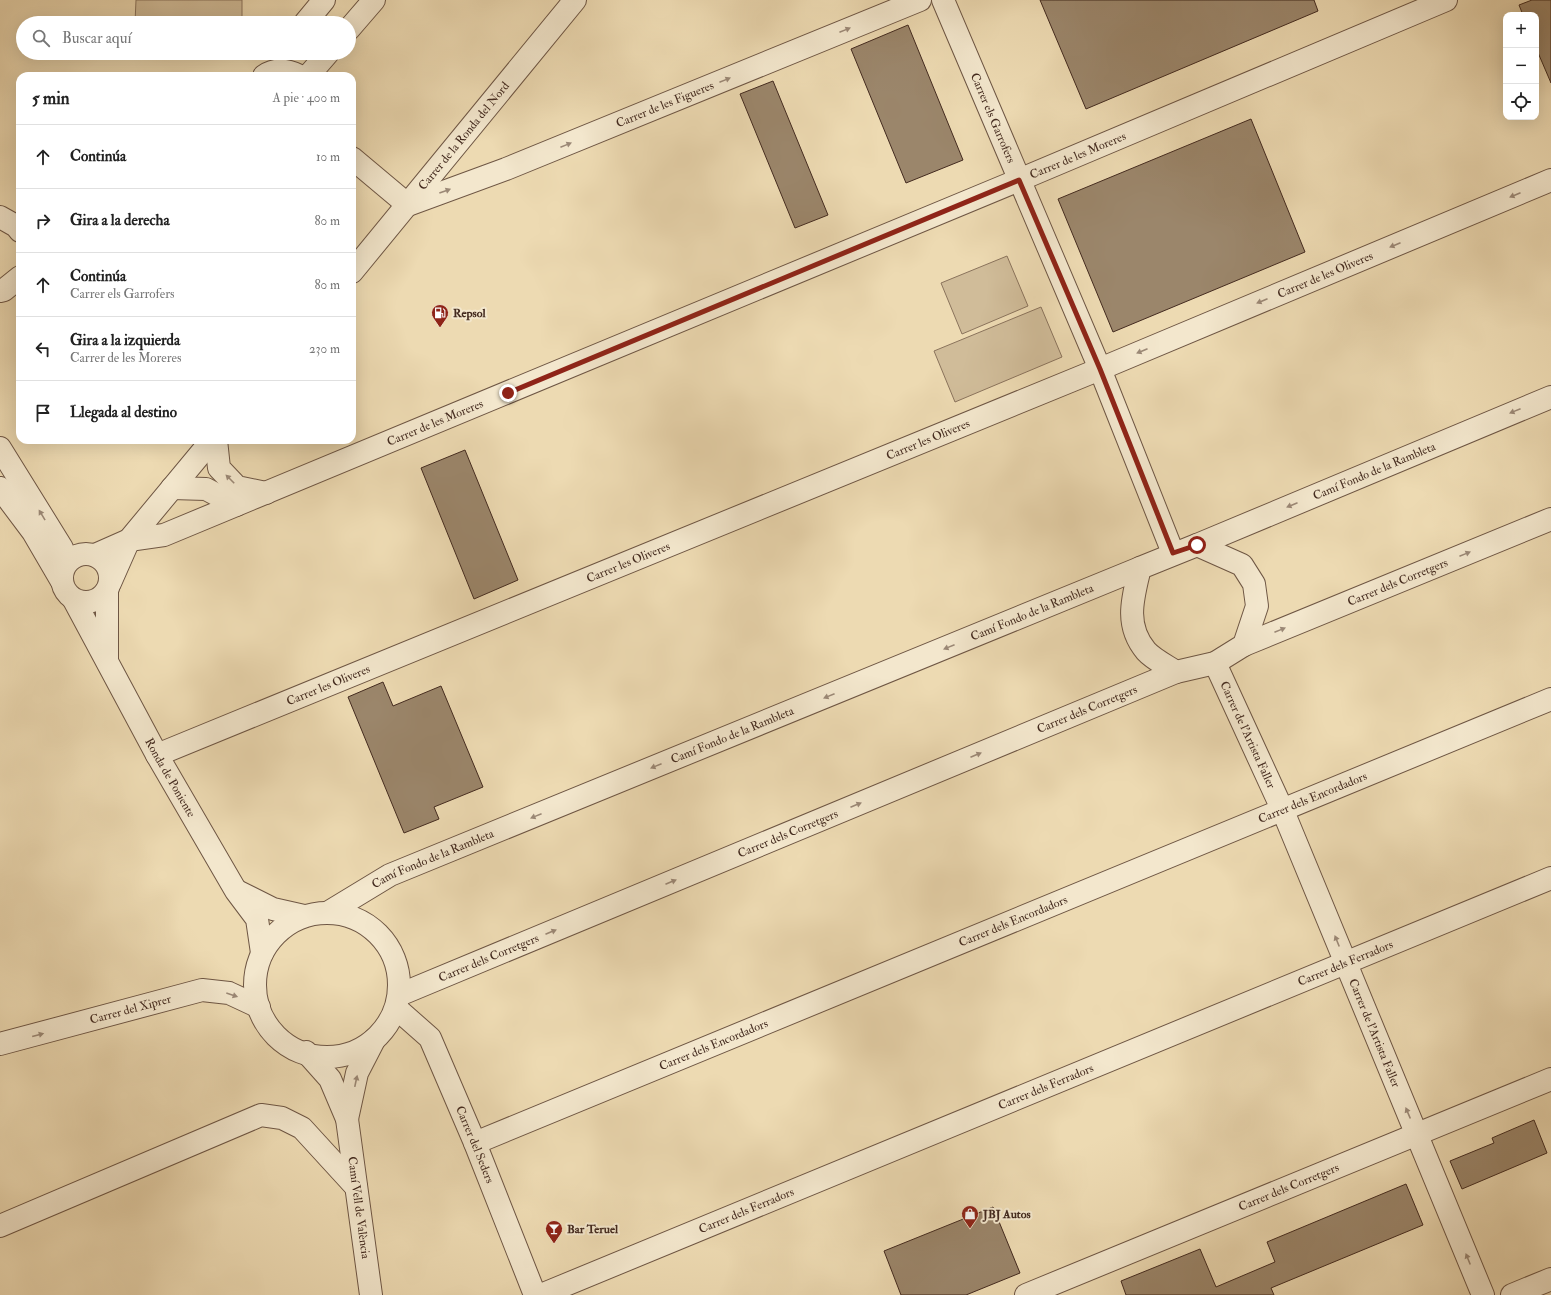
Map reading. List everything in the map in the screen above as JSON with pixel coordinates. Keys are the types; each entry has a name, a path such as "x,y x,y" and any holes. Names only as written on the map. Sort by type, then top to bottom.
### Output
{"street":[{"path":"311,16 324,0"},
{"path":"356,21 374,0"},
{"name":"Carrer de la Ronda del Nord","path":"356,267 575,0"},
{"name":"Carrer de les Figueres","path":"408,205 506,169 920,0"},
{"name":"Carrer els Garrofers","path":"943,0 1100,369 1173,553"},
{"name":"Carrer de les Moreres","path":"129,540 164,535 1019,180 1446,0"},
{"path":"266,72 276,60"},
{"path":"311,72 322,60"},
{"path":"272,72 277,70 290,72"},
{"path":"356,161 408,205"},
{"name":"Carrer de les Oliveres","path":"1100,369 1551,180"},
{"path":"0,217 16,226"},
{"name":"Carrer les Oliveres","path":"157,755 1100,369"},
{"name":"Camí Fondo de la Rambleta","path":"1197,545 1551,397"},
{"path":"0,488 33,532 61,580 63,588 74,600 91,602 99,599 108,587 129,540 209,444"},
{"path":"216,444 219,468 237,486 266,493"},
{"path":"0,448 78,552"},
{"path":"172,488 206,489 236,505"},
{"name":"Carrer dels Corretgers","path":"1244,645 1551,519"},
{"path":"33,532 107,566 108,587"},
{"path":"61,580 66,564 78,552 129,540"},
{"path":"1197,545 1242,565 1254,584 1257,606 1244,645 1215,663 1176,672 1146,651 1134,630 1131,602 1140,568 1173,553 1197,545"},
{"name":"Camí Fondo de la Rambleta","path":"329,912 390,875 1140,568"},
{"name":"Ronda de Poniente","path":"107,664 108,587"},
{"name":"Ronda de Poniente","path":"74,600 157,755 236,891 257,919 262,953"},
{"name":"Carrer de l'Artista Faller","path":"1215,663 1283,811 1483,1295"},
{"name":"Carrer dels Corretgers","path":"397,1001 1176,672"},
{"name":"Carrer dels Encordadors","path":"475,1143 1283,811 1551,699"},
{"name":"Carrer dels Ferradors","path":"541,1295 1551,878"},
{"path":"236,891 273,909 304,916"},
{"path":"329,912 360,920 380,935 389,947 398,970 397,1001 384,1030 374,1040 352,1053 327,1057 293,1049 273,1033 262,1016 255,991 255,978 262,953 282,928 304,916 329,912"},
{"name":"Carrer del Xiprer","path":"0,1044 202,990 229,993 260,1007"},
{"name":"Carrer del Seders","path":"397,1001 430,1038 475,1143 535,1295"},
{"name":"Camí Vell de València","path":"347,1120 357,1073 374,1040"},
{"name":"Camí Vell de València","path":"306,1052 330,1079 347,1120 371,1295"},
{"name":"Carrer dels Corretgers","path":"1026,1295 1551,1079"},
{"path":"0,1226 261,1115 282,1118 302,1128 356,1187"},
{"path":"1512,1295 1551,1279"}],"shaded area":[{"path":"136,0 242,0 242,16 135,16"},
{"path":"1007,256 1028,306 962,334 941,283"},
{"path":"1041,307 1062,357 955,402 934,351"}],"building":[{"path":"1040,0 1314,0 1318,11 1086,109"},
{"path":"1532,0 1551,0 1551,83 1539,55 1539,12 1522,12 1519,5"},
{"path":"908,25 963,160 906,183 851,49"},
{"path":"773,81 828,215 795,228 740,94"},
{"path":"1251,119 1305,252 1113,332 1058,199"},
{"path":"465,450 518,580 474,599 421,468"},
{"path":"383,682 393,706 441,686 483,787 434,807 439,819 404,833 348,697"},
{"path":"1534,1120 1547,1153 1462,1189 1450,1161 1494,1143 1492,1138"},
{"path":"1406,1184 1423,1225 1271,1288 1274,1295 1126,1295 1121,1281 1200,1249 1216,1287 1275,1262 1267,1242"},
{"name":"JBJ Autos","path":"993,1207 1020,1273 966,1295 901,1295 884,1251"}],"place":[{"name":"Repsol","path":"440,328"},
{"name":"JBJ Autos","path":"970,1229"},
{"name":"Bar Teruel","path":"554,1244"}],"route":[{"path":"508,393 1019,180 1100,369 1173,553 1197,545"}]}
